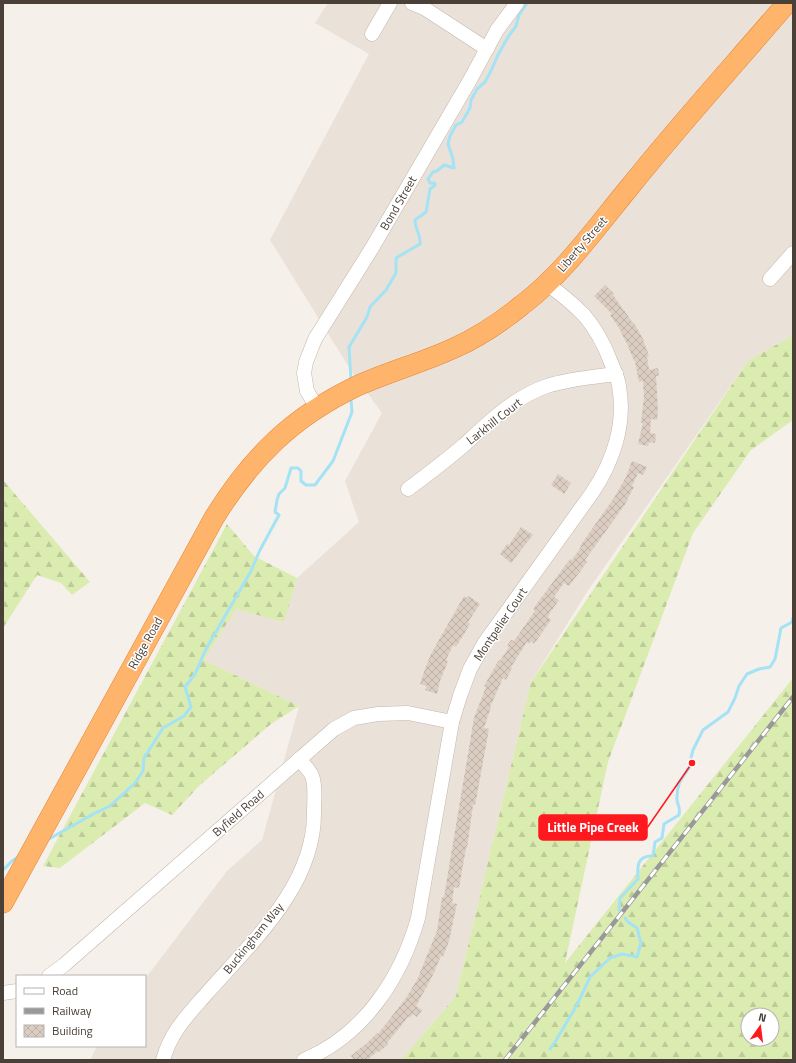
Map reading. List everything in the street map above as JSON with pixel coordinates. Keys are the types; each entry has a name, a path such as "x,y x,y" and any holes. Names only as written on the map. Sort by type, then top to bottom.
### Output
{"highway":[{"name":"Liberty Street","path":"317,408 349,390 453,349 503,319 523,304 546,284 579,249 675,132 787,3"},
{"name":"Ridge Road","path":"3,903 224,501 243,475 264,452 292,426 317,408"}],"street":[{"path":"372,34 390,3"},
{"path":"412,3 424,8 487,49"},
{"name":"Bond Street","path":"317,408 307,391 304,381 306,362 313,344 372,248 497,30 517,3"},
{"path":"770,279 793,253"},
{"name":"Montpelier Court","path":"304,1060 329,1047 348,1032 382,997 393,979 413,938 418,918 452,722 470,669 486,642 592,494 604,475 616,444 619,427 619,386 616,374 605,347 590,324 575,306 546,284"},
{"name":"Larkhill Court","path":"408,489 432,472 512,404 528,395 546,386 568,380 616,374"},
{"name":"Byfield Road","path":"49,975 69,960 334,729 354,718 378,714 408,713 452,722"},
{"name":"Buckingham Way","path":"163,1060 167,1045 180,1024 267,925 290,892 302,867 311,844 314,822 314,795 312,775 299,759"},
{"path":"3,993 16,991"}],"shaded area":[{"path":"328,3 793,3 793,335 748,361 587,592 531,682 456,996 401,1060 90,1060 96,1047 146,1047 146,978 227,871 262,840 299,706 204,660 236,609 284,621 297,578 359,522 345,481 382,413 352,372 270,240 369,54 315,23"}],"green space":[{"path":"793,335 793,420 751,450 693,533 608,762 565,963 793,678 793,1060 401,1060 456,996 531,682 748,361"},
{"path":"3,480 90,582 72,595 61,583 37,575 3,628"},
{"path":"227,524 254,556 297,578 284,622 236,609 204,660 299,706 271,724 200,785 172,815 145,803 60,868 43,866"}],"building":[{"path":"605,285 614,294 613,295 634,323 643,339 649,356 647,357 649,370 658,368 659,376 656,376 658,410 657,420 651,419 650,433 656,434 655,443 649,442 648,446 638,444 643,423 641,423 644,397 643,381 639,382 635,361 619,328 610,315 612,314 594,296"},
{"path":"632,461 647,467 643,475 638,473 632,486 634,487 624,506 585,560 587,562 579,573 569,586 564,583 554,597 559,600 549,614 548,617 551,620 534,644 531,641 529,644 527,642 511,667 512,668 506,680 503,678 490,707 484,728 489,729 475,805 473,805 467,848 459,888 454,887 452,903 457,904 449,941 443,957 441,956 432,977 416,1006 422,1010 417,1017 413,1014 410,1018 409,1016 387,1043 388,1044 379,1052 378,1051 367,1060 354,1060 351,1056 377,1033 378,1034 406,998 417,980 437,931 474,718 486,687 484,686 499,660 500,661 509,647 507,646 511,640 514,641 535,611 533,609 570,559 572,560 581,547 580,546 614,498 626,477"},
{"path":"558,474 571,483 564,494 551,485"},
{"path":"521,527 533,535 511,563 500,554 507,544 509,545"},
{"path":"464,596 467,598 469,596 480,604 468,622 470,624 456,647 453,645 446,660 448,661 440,681 437,694 425,690 427,686 420,684 426,666 431,654"}],"waterway":[{"path":"351,380 349,347 367,317 370,307 386,290 396,273 396,258 420,244 420,237 415,220 426,212 430,189 435,185 435,183 430,183 428,179 433,172 437,171 444,165 454,168 453,159 448,144 450,136 456,125 462,122 470,108 471,100 477,89 485,82 498,55 516,26 519,15 527,3"},
{"path":"49,839 110,806 135,783 143,771 144,758 163,728 184,716 191,707 185,687 195,674 206,649 251,571 260,550 279,515 275,512 277,500 279,494 285,488 291,468 298,468 301,471 301,481 306,485 315,485 333,461 352,412 351,400"},
{"path":"619,910 620,898 638,879 639,863 644,857 653,856 655,842 662,838 664,824 679,815 677,800 678,786 692,763 691,758 693,750 703,730 728,712 739,686 747,674 759,669 770,667 775,659 781,628 792,622 793,618"},
{"path":"3,870 18,857"},
{"path":"550,1049 577,1005 590,977 610,958 622,954 637,957 641,943 637,928 625,918"}],"railway":[{"path":"505,1060 793,697"}],"place":[{"name":"Little Pipe Creek","path":"692,763"}]}
